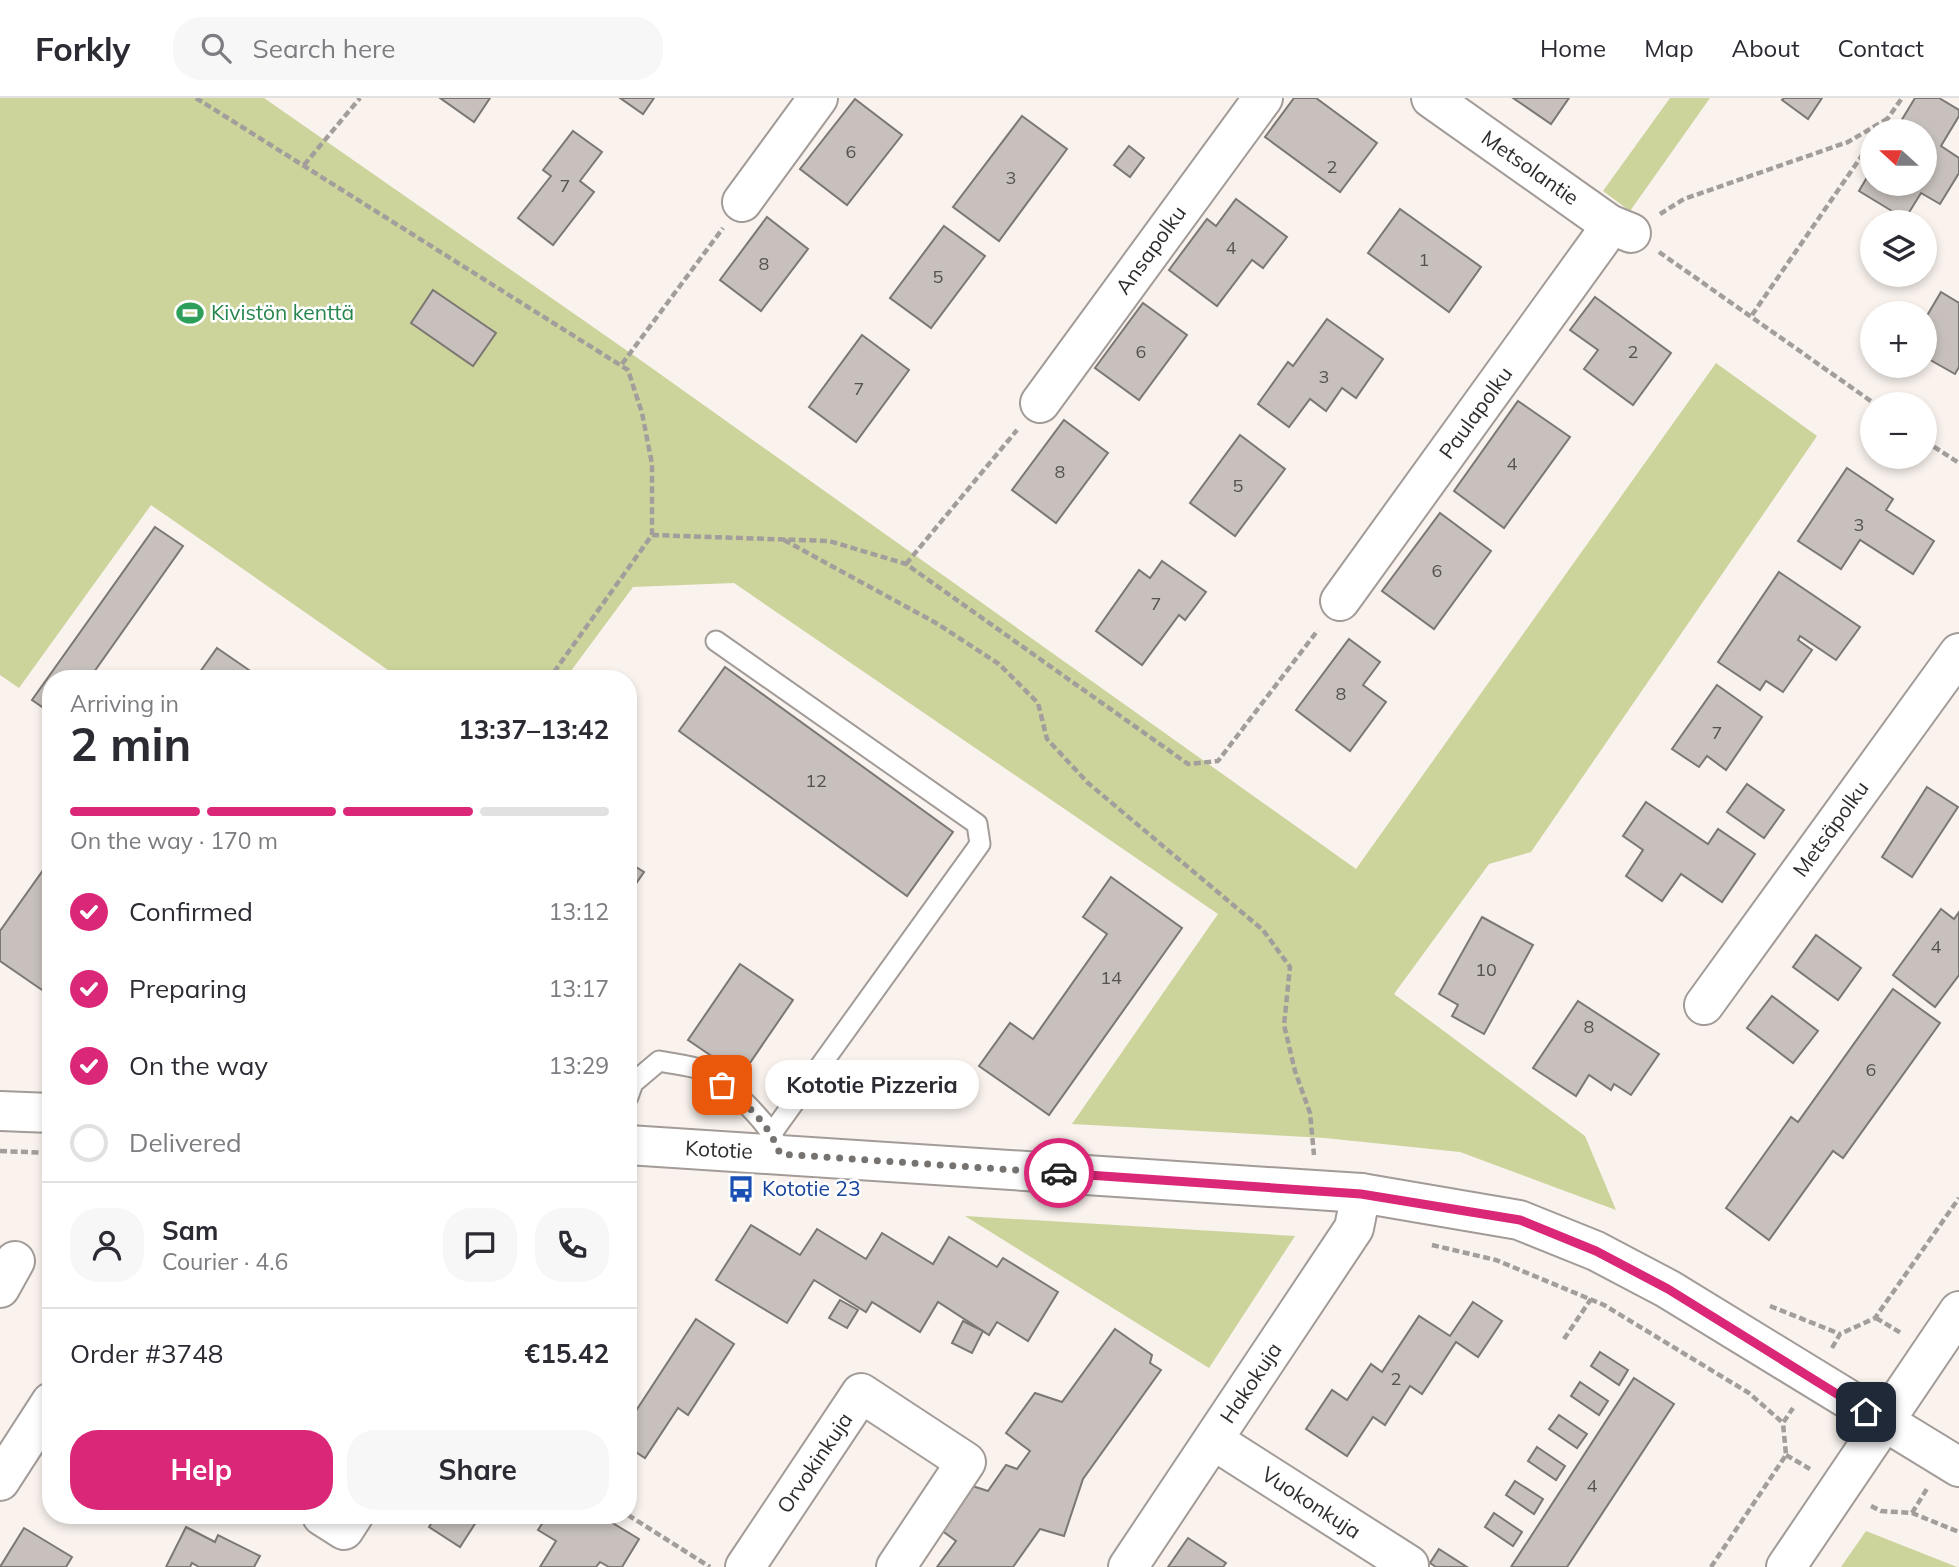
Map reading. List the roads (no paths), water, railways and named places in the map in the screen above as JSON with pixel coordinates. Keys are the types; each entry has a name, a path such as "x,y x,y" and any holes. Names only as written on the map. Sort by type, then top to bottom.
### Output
{"street":[{"path":"742,202 818,98"},
{"name":"Ansapolku","path":"1040,403 1262,98"},
{"name":"Metsolantie","path":"1432,98 1620,229"},
{"name":"Paulapolku","path":"1340,601 1602,238 1620,229"},
{"name":"Metsäpolku","path":"1703,1005 1959,653"},
{"path":"0,1111 42,1113"},
{"name":"Kototie","path":"637,1145 776,1144 1361,1194 1520,1220 1596,1251 1668,1289 1959,1467"},
{"name":"Hakokuja","path":"1128,1567 1354,1228 1361,1194"},
{"path":"1786,1567 1959,1311"},
{"name":"Orvokinkuja","path":"746,1567 862,1393 966,1462 897,1567"},
{"path":"0,1481 42,1416"},
{"name":"Vuokonkuja","path":"1213,1440 1409,1565"},
{"path":"335,1524 344,1530 348,1524"}],"lane":[{"path":"637,1080 659,1061 703,1070 741,1100 776,1144 980,844 977,824 716,641"}],"place":[{"name":"Kivistön kenttä","path":"190,313"},
{"name":"Kototie Pizzeria","path":"722,1085"},
{"name":"Kototie 23","path":"741,1189"}]}
